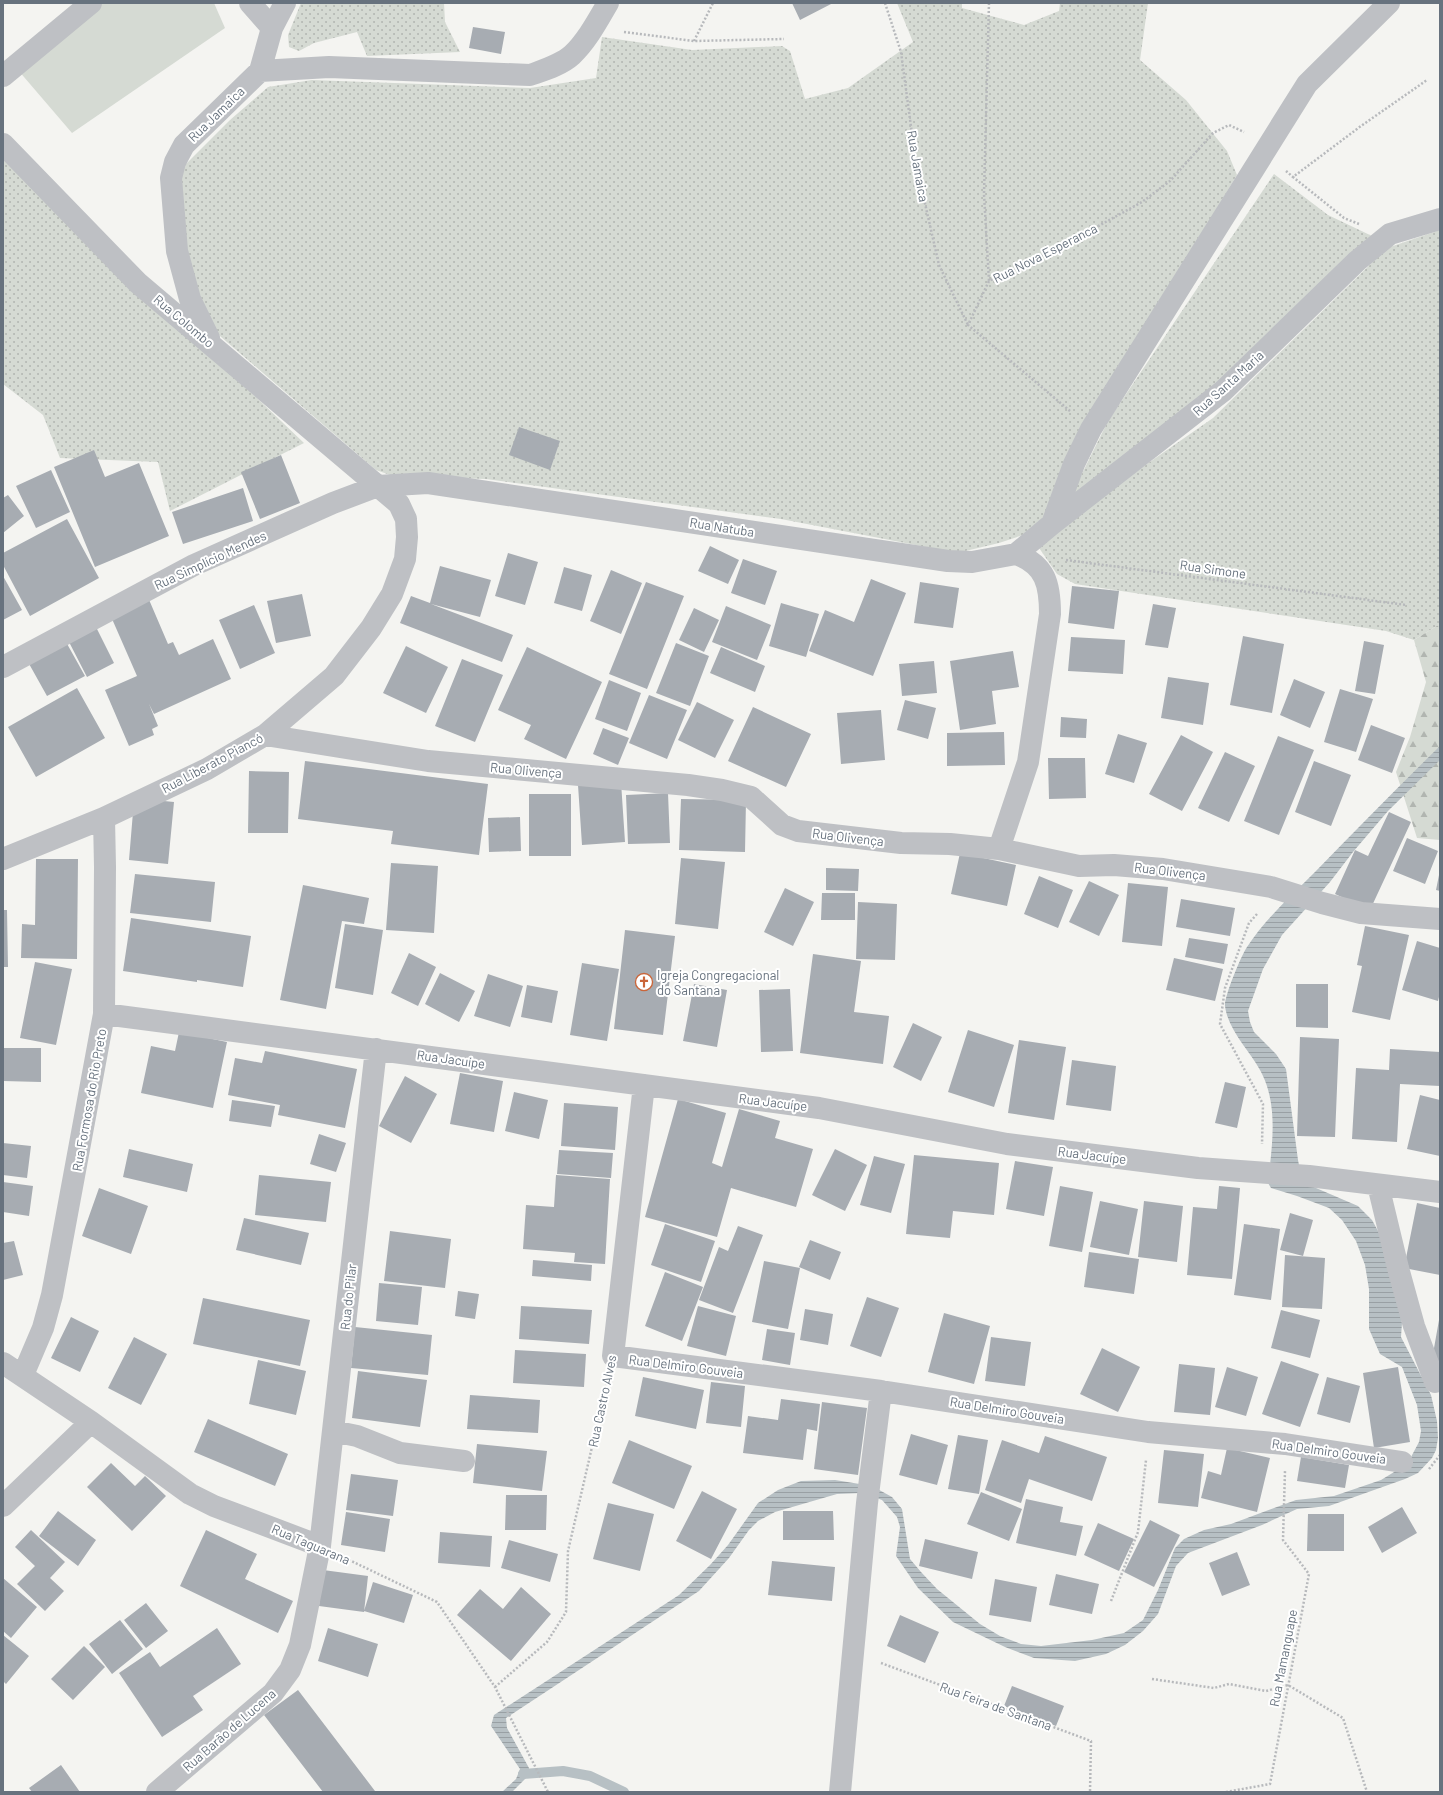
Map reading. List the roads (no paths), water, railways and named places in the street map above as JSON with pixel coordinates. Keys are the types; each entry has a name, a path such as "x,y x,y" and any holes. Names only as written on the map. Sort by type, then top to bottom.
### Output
{"street":[{"path":"3,76 91,3"},
{"path":"250,3 272,28"},
{"path":"285,3 272,28 260,71 329,67 530,75 556,65 572,55 593,28 608,3"},
{"path":"1052,524 1074,464 1091,429 1307,84 1389,3"},
{"name":"Rua Jamaica","path":"212,345 190,298 177,251 171,178 175,162 184,145 260,71"},
{"name":"Rua Colombo","path":"3,144 138,283 378,486"},
{"name":"Rua Santa Maria","path":"1016,554 1222,391 1357,261 1390,234 1440,219"},
{"name":"Rua Simplício Mendes","path":"3,667 194,565 326,506 378,486 428,483"},
{"name":"Rua Natuba","path":"428,483 948,562 972,562 1016,554"},
{"name":"Rua Liberato Piancó","path":"3,859 104,818 207,768 265,735 334,676 371,628 392,594 405,559 407,537 406,519 399,504 378,486"},
{"path":"999,849 1028,762 1036,723 1050,614 1050,593 1046,578 1037,565 1028,558 1016,554"},
{"name":"Rua Olivença","path":"265,735 428,762 672,784 722,790 751,797 782,825 798,831 901,843 950,844 999,849 1078,866 1114,865 1163,869 1219,877 1279,889 1361,914 1440,919"},
{"name":"Rua Formosa do Rio Preto","path":"23,1376 43,1328 52,1295 104,1014 104,818"},
{"name":"Rua Jacuípe","path":"104,1014 819,1108 1007,1144 1198,1168 1309,1176 1440,1192"},
{"name":"Rua do Pilar","path":"320,1546 376,1049"},
{"name":"Rua Castro Alves","path":"612,1356 644,1085"},
{"path":"1378,1185 1414,1326 1435,1382"},
{"name":"Rua Delmiro Gouveia","path":"612,1356 882,1391 1148,1432 1285,1444 1402,1462"},
{"name":"Rua Taguarana","path":"3,1363 91,1422 190,1494 214,1506 320,1546"},
{"path":"840,1792 867,1503 882,1391"},
{"path":"3,1506 91,1422"},
{"path":"333,1431 357,1436 400,1453 464,1461"},
{"name":"Rua Barão de Lucena","path":"157,1792 273,1693 290,1670 300,1645 320,1546"}],"waterway":[{"path":"523,1774 563,1771 590,1776 624,1792"}],"place":[{"name":"Igreja Congregacional do Santana","path":"644,982"}]}
